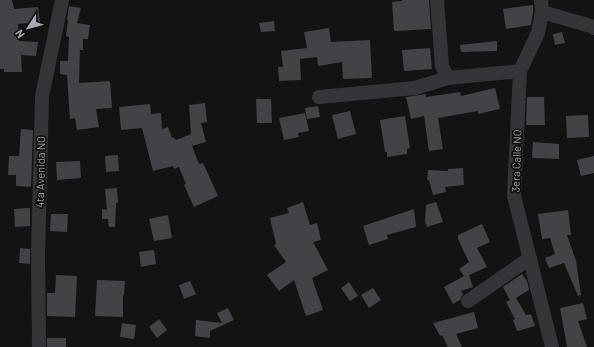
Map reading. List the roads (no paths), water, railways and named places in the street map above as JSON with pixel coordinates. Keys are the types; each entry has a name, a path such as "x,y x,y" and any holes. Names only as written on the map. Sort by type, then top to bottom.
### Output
{"street":[{"name":"4ta Avenida NO","path":"39,347 38,256 42,96 62,0"},
{"path":"437,0 442,66 448,78"},
{"path":"541,6 594,28"},
{"name":"3era Calle NO","path":"541,6 538,33 520,71 514,196 552,347"},
{"path":"319,97 415,88 448,78 520,71"},
{"path":"468,301 530,258"}]}
